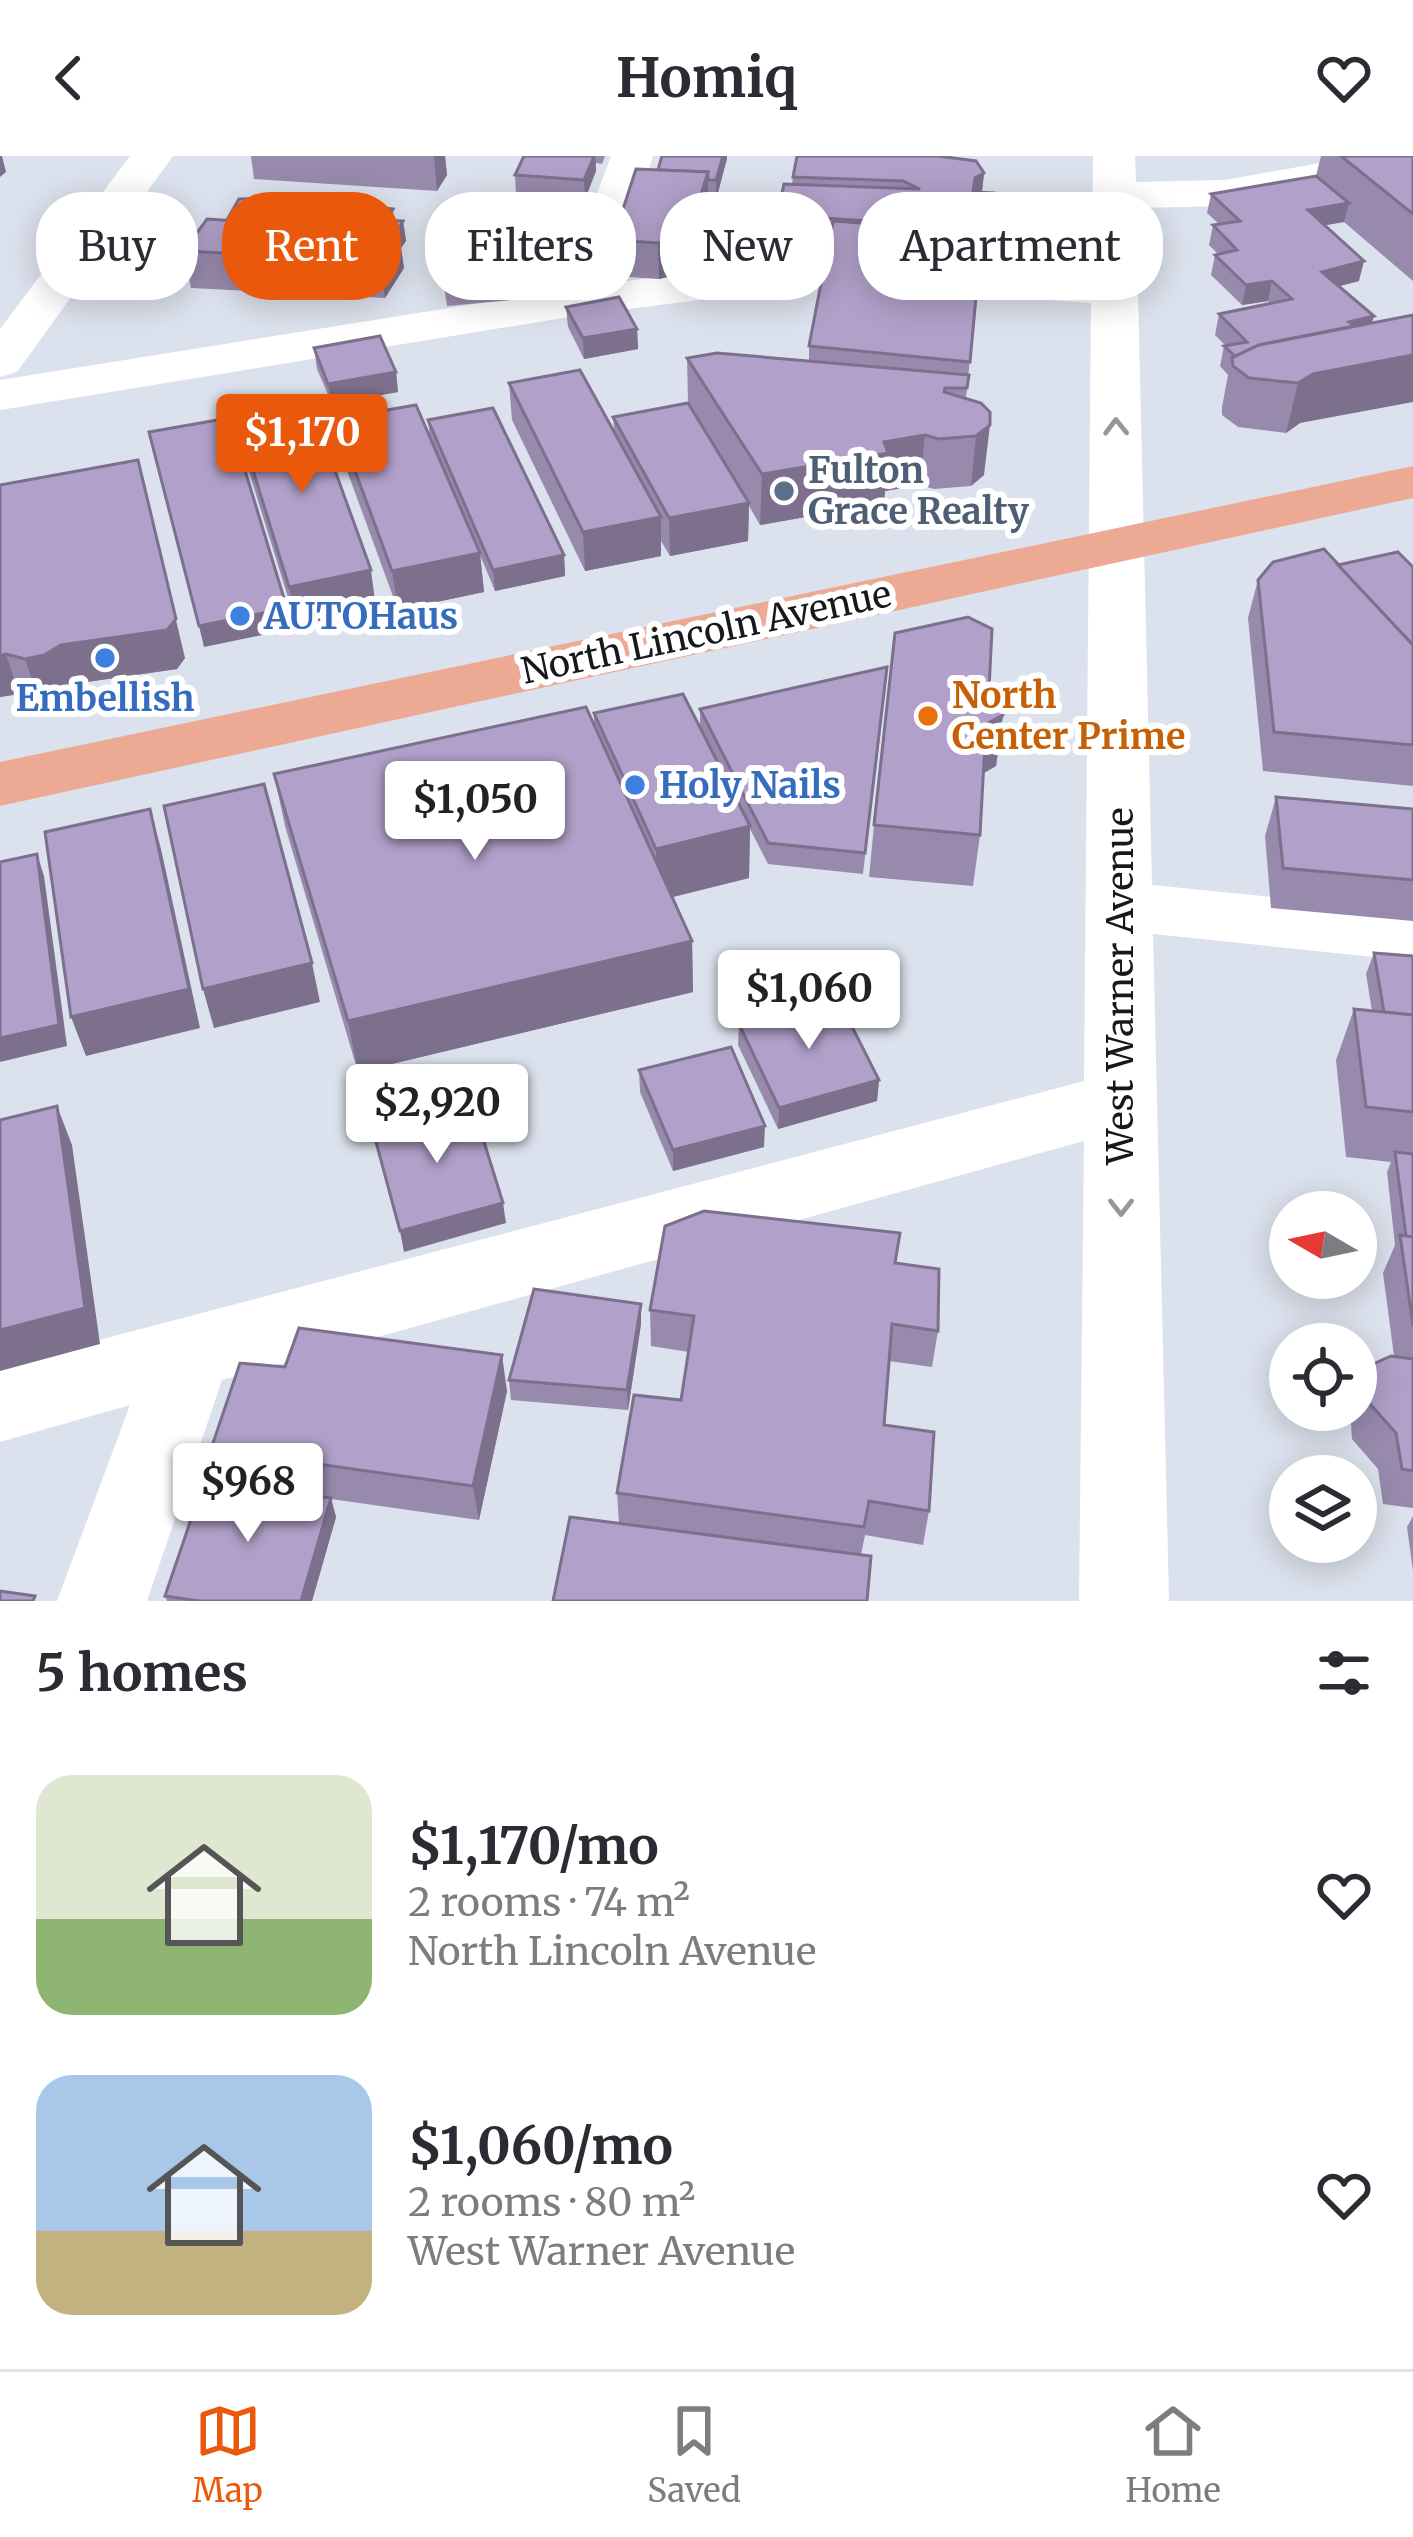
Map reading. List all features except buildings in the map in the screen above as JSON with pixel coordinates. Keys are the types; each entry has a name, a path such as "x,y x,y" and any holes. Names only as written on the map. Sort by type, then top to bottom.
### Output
{"main road":[{"name":"North Lincoln Avenue","path":"0,784 1413,482"}],"street":[{"path":"0,362 152,156"},
{"path":"581,302 632,156"},
{"path":"1114,175 1225,193 1413,159"},
{"path":"0,395 581,302 824,270 858,272"},
{"name":"West Warner Avenue","path":"1113,300 1124,1601"},
{"path":"1120,906 1413,936"},
{"path":"0,1404 1120,1101"},
{"path":"102,1601 192,1349"}],"place":[{"name":"Fulton Grace Realty","path":"784,491"},
{"name":"AUTOHaus","path":"240,616"},
{"name":"Embellish","path":"105,658"},
{"name":"North Center Prime","path":"928,716"},
{"name":"Holy Nails","path":"635,785"}]}
